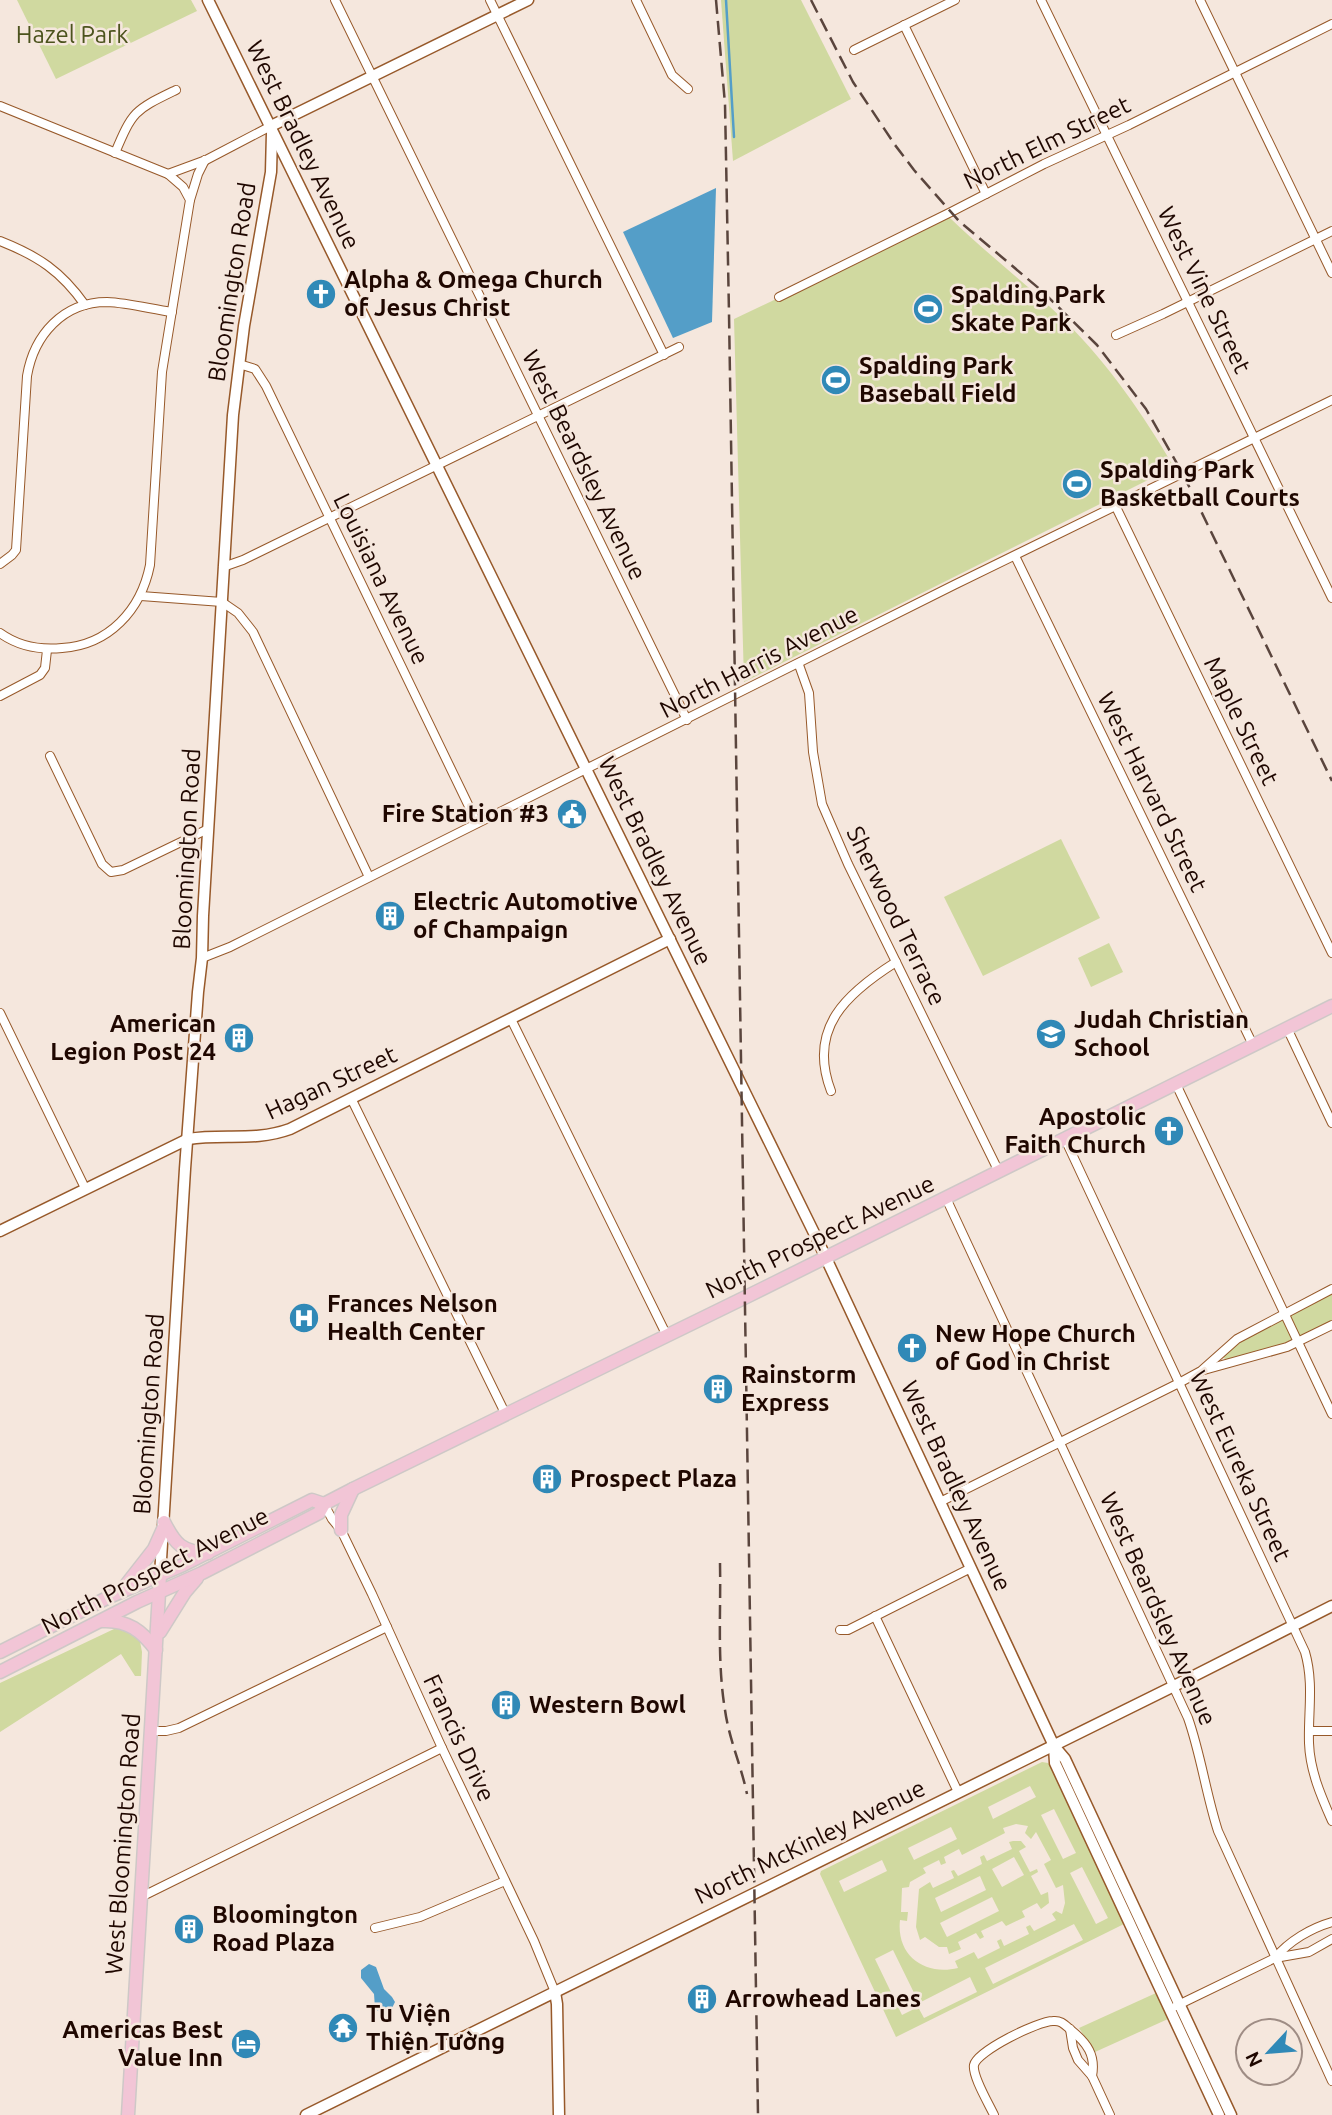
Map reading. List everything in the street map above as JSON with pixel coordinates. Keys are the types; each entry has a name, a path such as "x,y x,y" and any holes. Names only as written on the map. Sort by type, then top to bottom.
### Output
{"main road":[{"name":"West Bradley Avenue","path":"208,0 826,1258 1054,1746 1065,1759 1219,2115"},
{"path":"271,127 528,0"},
{"name":"Bloomington Road","path":"160,1576 202,958 231,440 239,364 271,172 271,127"},
{"name":"Hagan Street","path":"0,1231 188,1139 202,1136 262,1137 275,1134 670,939"},
{"name":"North Prospect Avenue","path":"0,1672 319,1513 324,1504 353,1489 826,1258 1332,1006"},
{"path":"341,1530 341,1515 353,1489"},
{"name":"North Prospect Avenue","path":"0,1652 312,1500 324,1504"},
{"path":"120,1592 149,1557 164,1526 182,1548 191,1552 208,1553"},
{"path":"158,1635 185,1592 202,1573"},
{"name":"West Bloomington Road","path":"128,2115 160,1576"},
{"name":"North McKinley Avenue","path":"306,2115 1332,1606"},
{"path":"99,1621 120,1622 132,1626 144,1634 156,1650"},
{"path":"555,1992 559,2115"},
{"name":"West Bradley Avenue","path":"1174,2007 1231,2115"}],"street":[{"name":"West Beardsley Avenue","path":"335,0 687,720"},
{"path":"490,0 664,355"},
{"path":"636,0 672,75 688,89"},
{"path":"853,50 955,0"},
{"name":"West Vine Street","path":"1041,0 1332,598"},
{"path":"1200,0 1332,273"},
{"name":"North Elm Street","path":"779,297 1332,23"},
{"path":"904,25 986,194"},
{"path":"115,153 125,128 137,111 176,90"},
{"path":"0,106 168,174 180,183 190,200"},
{"path":"168,174 206,160 271,127"},
{"path":"0,633 15,642 47,650 77,647 103,636 125,619 141,596 149,565 162,372 190,200 198,174 206,160"},
{"path":"1116,335 1332,231"},
{"path":"0,240 33,255 54,270 85,305"},
{"path":"0,564 16,550 27,376 34,347 51,325 63,315 85,305 109,302 172,312"},
{"path":"223,567 243,560 678,347"},
{"name":"Louisiana Avenue","path":"239,364 250,366 260,375 477,823"},
{"name":"North Harris Avenue","path":"202,958 230,947 1332,400"},
{"name":"Maple Street","path":"1116,507 1332,953"},
{"name":"West Harvard Street","path":"1015,556 1253,1045"},
{"path":"141,596 222,601 237,613 253,632 369,877"},
{"path":"0,696 40,676 45,668 47,650"},
{"name":"Sherwood Terrace","path":"799,664 809,692 813,752 822,804 848,864 999,1172"},
{"path":"50,756 102,864 111,872 123,870 208,829"},
{"path":"831,1091 824,1073 822,1056 835,1016 855,990 896,962"},
{"path":"0,1013 85,1188"},
{"path":"511,1019 667,1336"},
{"path":"1287,1028 1332,1123"},
{"path":"1176,1084 1332,1414"},
{"path":"351,1098 506,1415"},
{"name":"West Eureka Street","path":"1065,1139 1306,1652 1311,1693 1309,1747 1318,1787 1332,1821"},
{"name":"West Beardsley Avenue","path":"946,1198 1188,1718 1217,1831 1332,2081"},
{"path":"940,1502 1179,1383 1201,1371 1237,1339 1332,1289"},
{"path":"1201,1371 1298,1342 1332,1325"},
{"name":"Francis Drive","path":"324,1504 341,1530 534,1941 555,1992"},
{"path":"839,1630 848,1630 971,1568"},
{"path":"875,1616 958,1792"},
{"path":"152,1731 179,1728 387,1628"},
{"path":"1310,1731 1332,1731"},
{"path":"141,1898 442,1748"},
{"path":"375,1928 419,1917 505,1881"},
{"path":"1275,1958 1283,1948 1298,1938 1332,1922"},
{"path":"1174,2007 1275,1958 1309,1952 1332,1939"},
{"path":"994,2115 976,2078 975,2062 990,2049 1015,2035 1047,2022 1060,2021 1079,2036 1089,2048 1093,2059 1092,2076"},
{"path":"1070,2029 1078,2060 1092,2076 1110,2115"}],"green space":[{"name":"Hazel Park","path":"17,0 191,0 197,11 56,79"},
{"path":"721,0 801,0 851,99 733,161"},
{"path":"949,217 1051,308 1097,355 1150,428 1174,467 744,682 734,319"},
{"path":"1061,839 1100,918 983,976 944,897"},
{"path":"1109,943 1123,972 1091,987 1078,958"},
{"path":"1332,1293 1332,1321 1278,1346 1227,1361 1223,1357 1238,1342"},
{"path":"114,1629 127,1629 139,1636 142,1652 141,1676 135,1676 121,1654 0,1732 0,1683"},
{"path":"1042,1762 1048,1763 1124,1924 896,2037 820,1874 821,1871","holes":["1030,1786 1036,1797 993,1819 988,1807","1054,1809 1076,1853 1063,1859 1041,1815","1016,1824 1028,1826 1025,1833 1031,1839 1036,1832 1051,1860 1044,1864 1056,1888 1063,1885 1065,1903 1062,1914 1056,1911 1052,1914 1056,1920 1034,1931 1030,1925 1026,1927 1029,1934 1004,1946 1001,1939 997,1941 1000,1948 978,1959 974,1952 955,1961 958,1968 946,1970 924,1966 908,1953 903,1944 900,1920 907,1921 908,1912 901,1912 902,1888 909,1887 910,1882 926,1873 923,1868 939,1860 941,1865 946,1863 944,1857 959,1849 962,1855 1005,1833 1003,1828","951,1827 957,1839 914,1860 908,1848","882,1860 887,1871 844,1892 839,1881","1082,1867 1108,1918 1096,1924 1070,1873","1074,1924 1083,1940 993,1984 985,1968","893,1950 919,2003 970,1977 977,1992 924,2018 918,2007 902,2015 875,1959"]},
{"path":"1021,1841 1026,1847 1019,1851 1030,1872 1037,1869 1038,1872 1031,1876 1041,1895 1048,1892 1049,1903 1041,1909 1037,1903 1022,1911 1025,1917 1006,1926 1002,1921 981,1931 984,1937 980,1939 976,1933 958,1942 961,1949 949,1954 947,1947 939,1947 925,1937 920,1940 916,1927 919,1889 930,1882 933,1888 954,1878 951,1871 954,1870 958,1876 982,1864 980,1857 984,1855 987,1861 1012,1849 1009,1842","holes":["1014,1857 1024,1875 1002,1887 992,1869","980,1876 986,1890 941,1912 935,1898","992,1897 999,1911 947,1937 940,1923"]},
{"path":"1156,1993 1168,2019 1095,2052 1079,2028"}],"water":[{"path":"716,188 712,322 673,338 623,232"},
{"path":"369,1964 376,1967 384,1989 395,2002 390,2012 382,2013 375,2008 374,1994 361,1978 361,1970"}],"waterway":[{"path":"726,0 734,137"}],"railway":[{"path":"716,0 725,104 758,2115"},
{"path":"811,0 853,82 914,170 959,221 1042,291 1097,345 1146,409 1183,474 1332,781"},
{"path":"720,1563 720,1655 725,1710 747,1794"}],"place":[{"name":"Alpha & Omega Church of Jesus Christ","path":"321,294"},
{"name":"Spalding Park Skate Park","path":"928,309"},
{"name":"Spalding Park Baseball Field","path":"836,380"},
{"name":"Spalding Park Basketball Courts","path":"1077,484"},
{"name":"Fire Station #3","path":"572,814"},
{"name":"Electric Automotive of Champaign","path":"390,916"},
{"name":"Judah Christian School","path":"1051,1034"},
{"name":"American Legion Post 24","path":"239,1038"},
{"name":"Apostolic Faith Church","path":"1169,1131"},
{"name":"Frances Nelson Health Center","path":"304,1318"},
{"name":"New Hope Church of God in Christ","path":"912,1348"},
{"name":"Rainstorm Express","path":"718,1389"},
{"name":"Prospect Plaza","path":"547,1479"},
{"name":"Western Bowl","path":"506,1705"},
{"name":"Bloomington Road Plaza","path":"189,1929"},
{"name":"Arrowhead Lanes","path":"702,1999"},
{"name":"Tu Viện Thiện Tường","path":"343,2028"},
{"name":"Americas Best Value Inn","path":"246,2044"}]}
